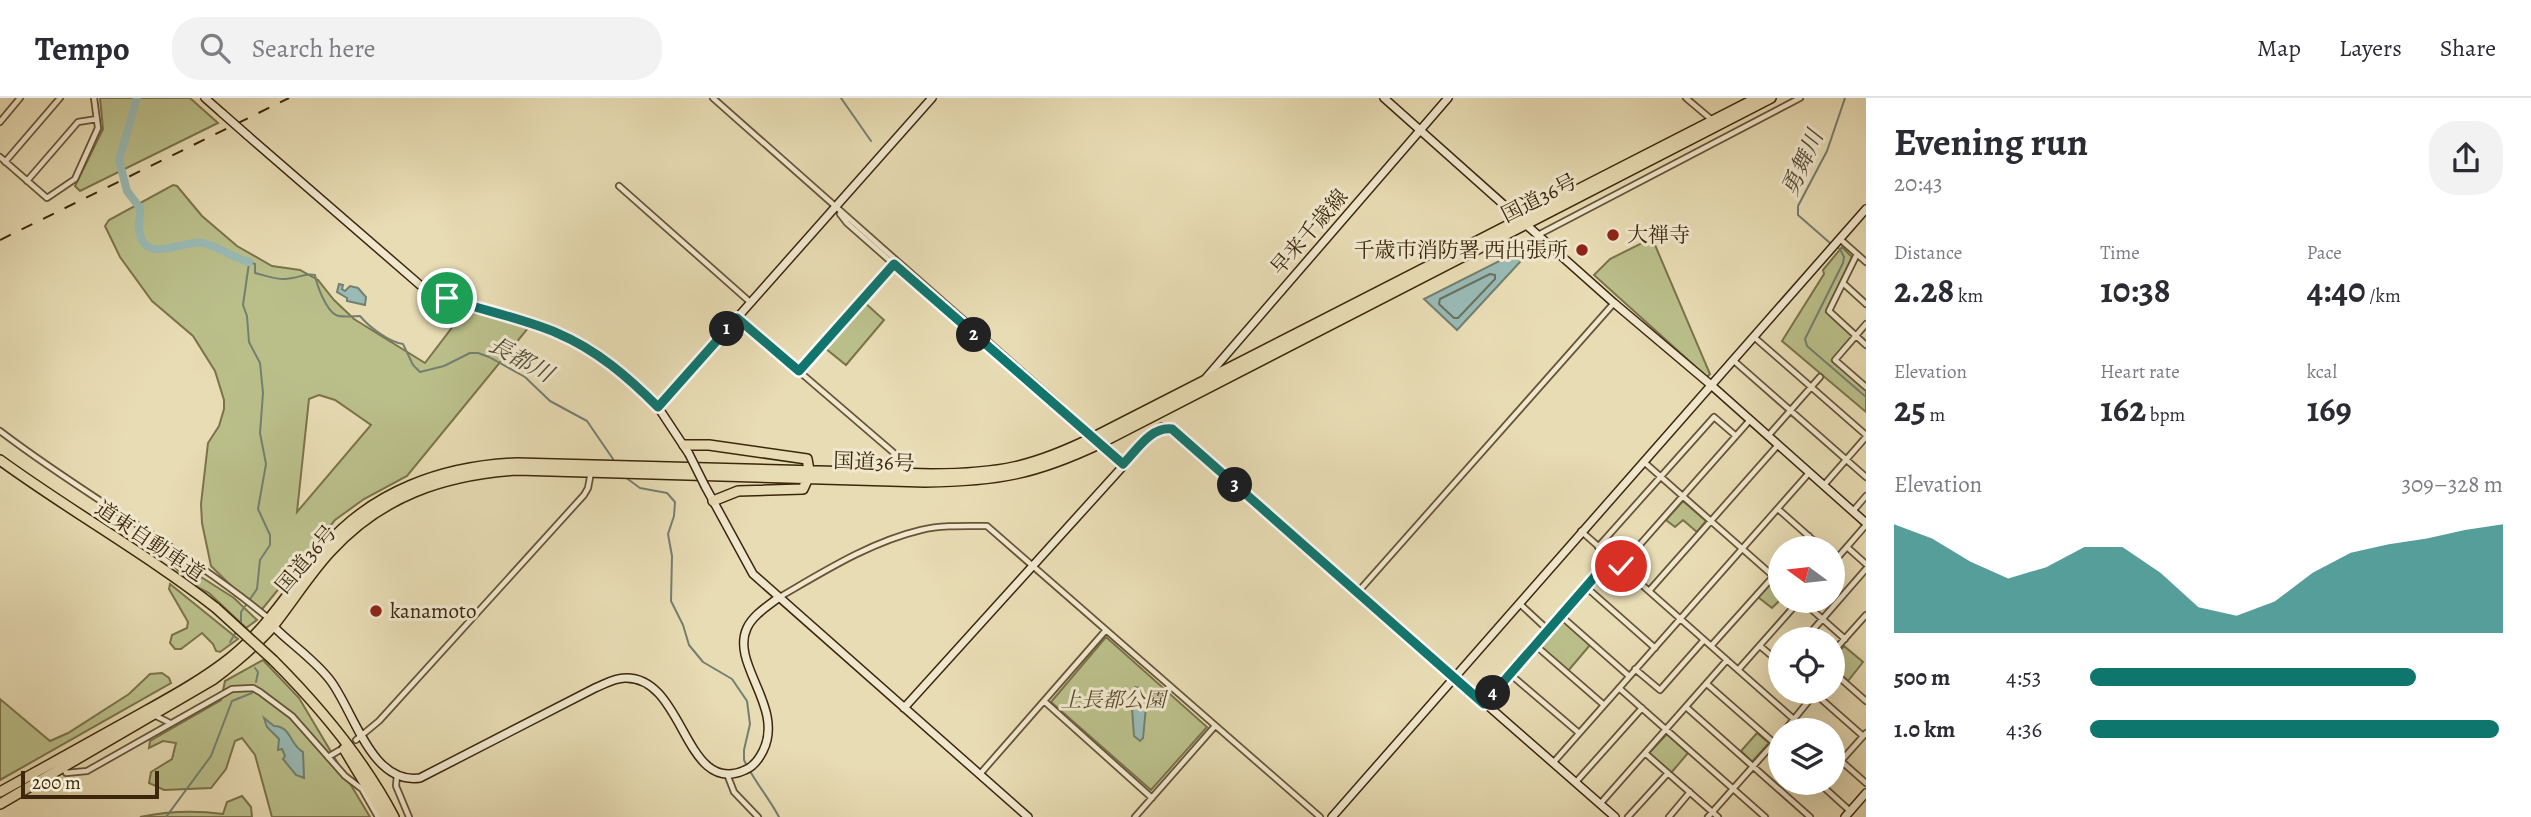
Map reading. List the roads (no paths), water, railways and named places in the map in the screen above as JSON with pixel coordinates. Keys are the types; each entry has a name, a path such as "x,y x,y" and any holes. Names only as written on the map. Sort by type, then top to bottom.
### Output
{"highway":[{"name":"国道36号","path":"1714,124 1757,98"},
{"name":"国道36号","path":"0,804 214,679 238,661 324,547 351,522 381,500 416,482 484,464 517,463 978,481 1024,474 1061,462 1205,379 1771,98"},
{"name":"国道36号","path":"1098,440 1199,391 1523,221"},
{"path":"687,450 709,445 807,459 809,474 803,489 738,491 713,501"},
{"name":"道東自動車道","path":"0,460 163,569 216,608 274,660 315,703 342,737 369,774 394,817"},
{"name":"国道36号","path":"0,792 184,689 231,657 269,621 337,545 385,507 419,489 453,477 516,470 809,474"},
{"name":"道東自動車道","path":"274,660 338,740 385,817"}],"street":[{"path":"0,122 20,98"},
{"path":"60,98 2,160 47,198 75,179 99,128 94,98"},
{"path":"206,98 420,285 447,298 566,337 612,365 658,407 687,450 753,574 1028,817"},
{"path":"713,98 1123,464"},
{"path":"658,407 932,98"},
{"path":"1384,98 1866,524 1847,547 1866,567 1816,627"},
{"name":"早来千歳線","path":"1199,391 1205,379 1448,98"},
{"path":"1686,98 1714,124"},
{"path":"1538,235 1800,98"},
{"path":"27,181 78,122 97,119"},
{"path":"619,186 751,303"},
{"path":"1332,817 1866,209"},
{"path":"1838,240 1866,262"},
{"path":"1857,254 1829,311 1866,345"},
{"path":"799,371 895,262"},
{"path":"1843,283 1866,304"},
{"path":"1357,592 1614,303"},
{"path":"737,318 894,453 899,460 898,477"},
{"path":"1866,324 1835,360 1866,387"},
{"path":"1754,337 1866,436 1824,485"},
{"path":"1733,360 1866,477"},
{"path":"1769,436 1820,377"},
{"path":"1598,547 1714,417 1736,436"},
{"path":"1621,566 1750,420"},
{"path":"904,708 1123,464 1154,432 1162,428 1172,429 1615,817"},
{"path":"0,431 72,483 232,588 315,663 331,681 359,738 379,764 397,775 411,779 420,778 595,688 623,678 639,680 654,688 672,709 695,752 713,771 727,774 742,772 751,768 760,757 766,746 769,729 764,703 747,660 744,639 752,620 778,598 884,542 922,530 952,526 987,526 1320,817"},
{"path":"1649,591 1778,445"},
{"path":"1643,461 1768,572"},
{"path":"359,738 584,495 591,471"},
{"path":"1553,763 1810,473"},
{"path":"1853,511 1866,496"},
{"path":"1778,509 1809,536"},
{"path":"1581,531 1792,718"},
{"path":"1484,704 1611,558"},
{"path":"1712,646 1768,582"},
{"path":"1586,587 1655,648"},
{"path":"1519,603 1548,630"},
{"path":"1738,670 1789,613"},
{"path":"1815,613 1830,627"},
{"path":"1845,639 1866,615"},
{"path":"1561,616 1629,676"},
{"path":"980,774 1106,630"},
{"path":"1635,669 1660,690 1704,640"},
{"path":"1535,645 1604,705"},
{"path":"1760,646 1768,653"},
{"path":"1600,804 1727,660"},
{"path":"1510,674 1579,733"},
{"path":"1845,682 1866,701"},
{"path":"1707,684 1768,738"},
{"path":"64,768 66,773 74,774 95,768 232,689 253,688 292,716 345,776 362,789 378,817"},
{"path":"1619,688 1765,817"},
{"path":"1044,701 1152,797"},
{"path":"1828,704 1865,735 1845,757"},
{"path":"1686,707 1810,817"},
{"path":"1575,783 1642,708"},
{"path":"154,715 170,723"},
{"path":"1135,817 1215,726"},
{"path":"328,757 340,750"},
{"path":"1708,817 1768,750"},
{"path":"1645,753 1718,817"},
{"path":"1845,765 1866,783"},
{"path":"1628,817 1668,773"},
{"path":"727,774 734,792 758,817"},
{"path":"397,775 396,786 409,817"},
{"path":"1668,817 1690,792"},
{"path":"1830,795 1848,814 1866,793"}],"water":[{"path":"1529,246 1532,249 1457,330 1424,299"},
{"path":"339,284 343,285 342,289 345,291 350,286 358,288 366,297 365,305 347,301 347,298 337,292"},
{"path":"1135,687 1140,688 1146,707 1143,738 1140,741 1134,736 1131,694"},
{"path":"264,718 274,726 284,729 303,752 304,778 296,775 283,759 285,756 282,749 278,750 279,739 267,727"}],"waterway":[{"name":"長都川","path":"137,98 119,160 127,191 140,208 139,230 143,241 156,249 203,243 249,262"},
{"path":"841,98 871,141"},
{"name":"勇舞川","path":"1830,243 1798,215 1798,206 1827,151 1845,98"},
{"name":"勇舞川","path":"1835,246 1844,257 1843,263 1805,339 1807,346 1866,397"},
{"name":"長都川","path":"249,262 255,264 255,273 273,278 315,275 322,297 332,312 341,316 360,316 380,333 403,344 413,365 420,372 444,366 470,353 489,357 525,377 550,401 587,421 613,459"},
{"path":"241,624 241,612 257,589 260,560 270,545 270,535 258,509 266,464 260,433 263,393 260,363 249,342 247,316 243,305 249,263"},
{"name":"長都川","path":"625,477 640,488 667,493 675,502 668,534 672,556 671,601 689,645 703,662 732,679 747,701 750,724 744,750 747,766"},
{"path":"230,642 236,632"},
{"path":"255,668 258,672 256,682"},
{"path":"166,817 211,756 232,701 252,693"},
{"name":"長都川","path":"750,771 779,817"}],"railway":[{"path":"0,240 289,98"}],"place":[{"name":"大禅寺","path":"1613,235"},
{"name":"千歳市消防署 西出張所","path":"1582,250"},
{"name":"kanamoto","path":"376,611"}],"park label":[{"name":"上長都公園","path":"1113,700"}]}
